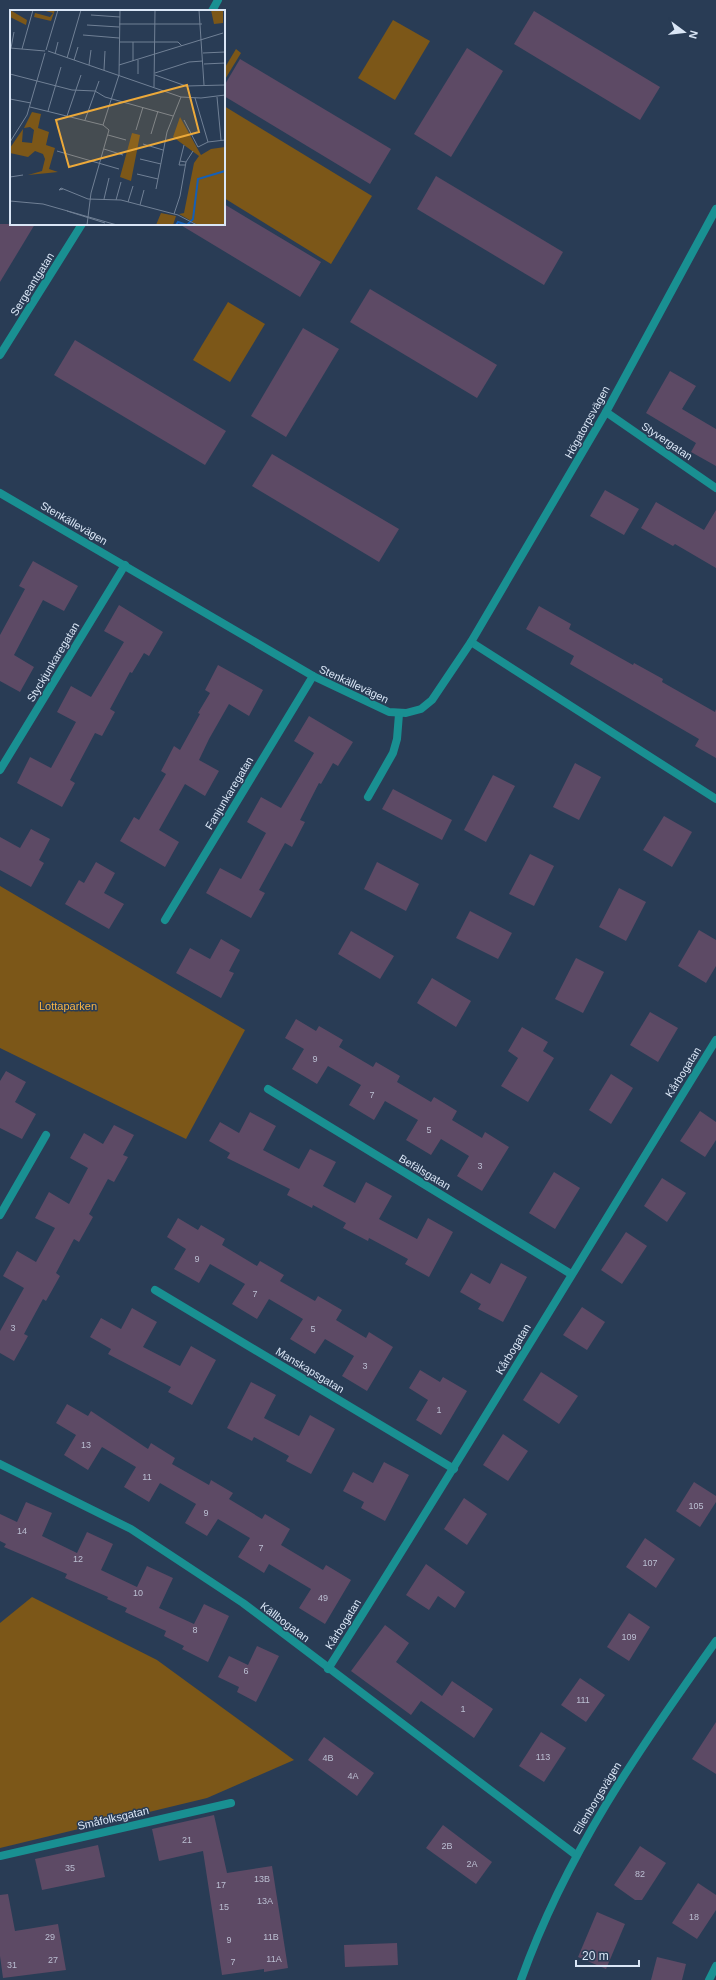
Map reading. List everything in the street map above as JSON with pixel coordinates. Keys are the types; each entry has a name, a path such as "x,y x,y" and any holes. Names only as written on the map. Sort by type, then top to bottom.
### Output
{"street":[{"path":"213,10 218,0"},
{"name":"Högatorpsvägen","path":"471,642 606,412 716,209"},
{"name":"Sergeantgatan","path":"0,355 81,225"},
{"name":"Styvergatan","path":"606,412 716,488"},
{"name":"Stenkällevägen","path":"0,493 313,676 380,709 399,714 421,709 432,700 471,642"},
{"name":"Styckjunkaregatan","path":"0,770 125,565"},
{"path":"471,642 716,799"},
{"name":"Fanjunkaregatan","path":"165,920 313,676"},
{"path":"368,797 393,753 397,739 399,714"},
{"name":"Kårbogatan","path":"328,1669 454,1469 571,1274 716,1040"},
{"name":"Befälsgatan","path":"268,1089 571,1274"},
{"path":"0,1215 46,1135"},
{"name":"Manskapsgatan","path":"155,1290 454,1469"},
{"name":"Källbogatan","path":"0,1464 131,1529 243,1604 576,1854"},
{"name":"Ellenborgsvägen","path":"521,1980 534,1945 576,1854 618,1784 716,1641"},
{"name":"Småfolksgatan","path":"0,1856 231,1803"},
{"path":"709,1980 716,1966"}],"green space":[{"path":"393,20 430,41 395,100 358,78"},
{"path":"236,49 241,53 225,79 225,67"},
{"path":"225,107 372,196 331,264 225,199"},
{"path":"228,302 265,324 230,382 193,360"},
{"name":"Lottaparken","path":"0,886 245,1030 186,1139 0,1048"},
{"path":"32,1597 157,1660 294,1760 207,1798 0,1848 0,1623"}],"building":[{"path":"534,11 660,87 640,120 514,44"},
{"path":"467,48 503,71 451,157 414,134"},
{"path":"240,59 391,149 370,184 225,97 225,84"},
{"path":"436,176 563,252 544,285 417,209"},
{"path":"225,205 321,262 300,297 181,225 225,225"},
{"path":"0,224 34,225 0,282"},
{"path":"370,289 497,365 477,398 350,322"},
{"path":"303,328 339,349 286,437 251,416"},
{"path":"75,340 226,431 205,465 54,375"},
{"path":"670,371 696,386 682,409 716,429 716,466 691,452 696,443 646,413"},
{"path":"272,454 399,529 379,562 252,486"},
{"path":"605,490 639,509 624,535 590,516"},
{"path":"656,502 704,530 716,510 716,568 675,544 673,546 641,528"},
{"path":"33,561 78,586 64,611 43,600 14,655 34,667 20,692 0,681 0,635 25,589 19,586"},
{"path":"119,605 163,632 149,656 144,653 132,673 130,672 110,709 115,712 102,736 95,733 70,780 75,783 62,807 17,783 30,757 51,768 76,722 57,712 71,686 91,697 124,642 104,631"},
{"path":"539,606 571,624 569,629 633,665 634,663 663,679 662,682 715,712 716,709 716,758 695,746 699,739 570,664 574,656 526,629"},
{"path":"218,665 263,690 249,716 229,704 209,739 199,760 219,771 205,796 185,784 159,830 179,842 165,867 120,841 134,817 139,820 166,774 161,771 174,746 180,750 200,714 198,713 210,693 205,690"},
{"path":"309,716 353,742 338,766 333,763 321,784 319,783 300,820 305,822 292,847 285,843 259,890 265,893 251,918 206,893 220,868 241,879 266,833 247,822 261,797 281,808 314,753 294,741"},
{"path":"575,763 601,777 579,820 553,807"},
{"path":"493,775 515,786 486,842 464,830"},
{"path":"393,789 452,820 442,840 382,809"},
{"path":"664,816 692,832 672,867 643,850"},
{"path":"31,829 50,839 39,860 44,863 31,887 0,870 0,837 20,848"},
{"path":"530,854 554,866 534,906 509,894"},
{"path":"96,862 115,873 104,893 124,904 109,929 65,904 79,880 84,883"},
{"path":"377,862 419,884 406,911 364,889"},
{"path":"619,888 646,902 626,941 599,927"},
{"path":"470,911 512,933 498,959 456,938"},
{"path":"699,930 716,940 716,966 706,983 678,966"},
{"path":"351,931 394,956 380,979 338,954"},
{"path":"221,939 240,950 229,971 234,973 221,998 176,973 190,948 210,959"},
{"path":"576,958 604,972 583,1013 555,999"},
{"path":"432,978 471,1001 456,1027 417,1003"},
{"path":"650,1012 678,1028 658,1062 630,1045"},
{"path":"296,1019 316,1031 319,1026 343,1040 339,1047 373,1067 376,1062 400,1076 397,1082 431,1102 434,1097 457,1111 452,1120 482,1138 485,1132 509,1147 482,1191 457,1176 469,1156 441,1139 431,1155 406,1140 418,1120 385,1101 374,1120 349,1105 361,1085 328,1066 317,1084 292,1069 304,1049 285,1038"},
{"path":"522,1027 548,1042 543,1051 554,1058 528,1102 501,1086 518,1058 508,1051"},
{"path":"6,1071 26,1082 15,1102 36,1114 22,1139 0,1128 0,1081"},
{"path":"611,1074 633,1088 611,1124 589,1110"},
{"path":"700,1111 716,1122 716,1140 705,1157 680,1141"},
{"path":"250,1112 276,1126 263,1150 299,1169 310,1149 336,1162 323,1186 355,1203 366,1182 392,1196 379,1219 417,1239 428,1218 453,1232 429,1277 405,1264 408,1259 369,1238 368,1241 343,1228 346,1223 313,1205 312,1208 287,1195 290,1189 227,1158 230,1153 209,1141 220,1122 239,1133"},
{"path":"114,1125 134,1135 123,1155 128,1157 114,1182 108,1179 89,1214 93,1217 79,1242 74,1239 56,1273 60,1276 46,1301 43,1299 24,1334 28,1336 14,1361 0,1353 0,1331 24,1288 3,1276 17,1251 36,1262 55,1228 35,1218 49,1192 69,1204 88,1168 70,1158 84,1133 103,1144"},
{"path":"554,1172 580,1188 555,1229 529,1213"},
{"path":"662,1178 686,1193 667,1222 644,1206"},
{"path":"178,1218 198,1230 201,1225 225,1239 222,1245 257,1266 260,1261 284,1275 280,1281 315,1301 318,1296 342,1310 336,1320 366,1338 369,1332 393,1347 367,1391 342,1376 354,1356 325,1339 315,1354 290,1339 303,1319 269,1299 257,1319 232,1304 245,1284 210,1264 199,1283 174,1269 186,1249 167,1237"},
{"path":"626,1232 647,1246 622,1284 601,1270"},
{"path":"501,1263 527,1277 503,1322 478,1309 481,1304 460,1292 471,1273 490,1284"},
{"path":"582,1307 605,1322 587,1350 563,1335"},
{"path":"132,1308 157,1322 143,1347 180,1366 191,1346 216,1360 192,1405 168,1392 171,1387 108,1354 111,1349 90,1337 101,1318 121,1329"},
{"path":"420,1370 440,1382 443,1377 467,1391 441,1435 416,1420 428,1400 409,1388"},
{"path":"541,1372 578,1396 559,1424 523,1400"},
{"path":"251,1382 276,1395 264,1418 299,1436 310,1415 335,1429 311,1474 286,1461 289,1456 254,1437 252,1441 227,1428"},
{"path":"67,1404 88,1416 91,1411 148,1449 151,1443 175,1458 172,1464 209,1485 211,1480 233,1493 229,1499 262,1519 265,1514 290,1529 281,1545 323,1570 326,1565 351,1580 325,1624 299,1608 311,1589 269,1564 264,1573 238,1557 250,1538 218,1519 207,1536 185,1523 196,1504 160,1483 149,1502 124,1487 136,1467 102,1447 88,1470 64,1455 76,1435 56,1423"},
{"path":"503,1434 528,1451 508,1481 483,1465"},
{"path":"384,1462 409,1475 385,1521 361,1508 364,1502 343,1491 353,1472 373,1483"},
{"path":"694,1482 716,1496 716,1502 700,1527 676,1511"},
{"path":"464,1498 487,1514 467,1545 444,1529"},
{"path":"26,1502 52,1513 42,1536 77,1553 87,1532 113,1544 101,1570 137,1587 147,1566 173,1578 159,1608 194,1624 204,1604 229,1616 208,1662 182,1649 184,1646 164,1636 166,1631 125,1612 127,1608 107,1599 108,1597 65,1578 67,1574 4,1547 6,1544 0,1541 0,1514 17,1522"},
{"path":"645,1538 675,1559 656,1588 626,1567"},
{"path":"426,1564 465,1592 455,1608 438,1596 429,1610 406,1595"},
{"path":"629,1613 650,1627 629,1661 607,1647"},
{"path":"385,1625 409,1643 396,1662 442,1696 452,1681 493,1709 474,1738 421,1701 411,1715 351,1671"},
{"path":"257,1646 279,1656 256,1702 237,1692 239,1687 218,1677 229,1656 248,1665"},
{"path":"580,1678 605,1695 586,1722 561,1705"},
{"path":"716,1722 716,1774 692,1759"},
{"path":"541,1732 566,1748 544,1782 519,1766"},
{"path":"324,1737 374,1773 357,1796 308,1760"},
{"path":"214,1815 227,1873 272,1866 288,1968 264,1972 264,1969 222,1975 203,1851 159,1861 152,1829"},
{"path":"443,1825 492,1862 476,1884 426,1848"},
{"path":"98,1845 105,1877 42,1890 35,1859"},
{"path":"640,1846 666,1863 642,1900 635,1900 614,1885"},
{"path":"698,1883 716,1895 716,1910 697,1939 672,1923"},
{"path":"8,1894 15,1931 58,1924 66,1970 3,1978 0,1956 0,1895"},
{"path":"597,1912 625,1924 606,1969 578,1957"},
{"path":"397,1943 398,1965 345,1967 344,1945"},
{"path":"657,1957 686,1964 682,1980 651,1980"}]}
